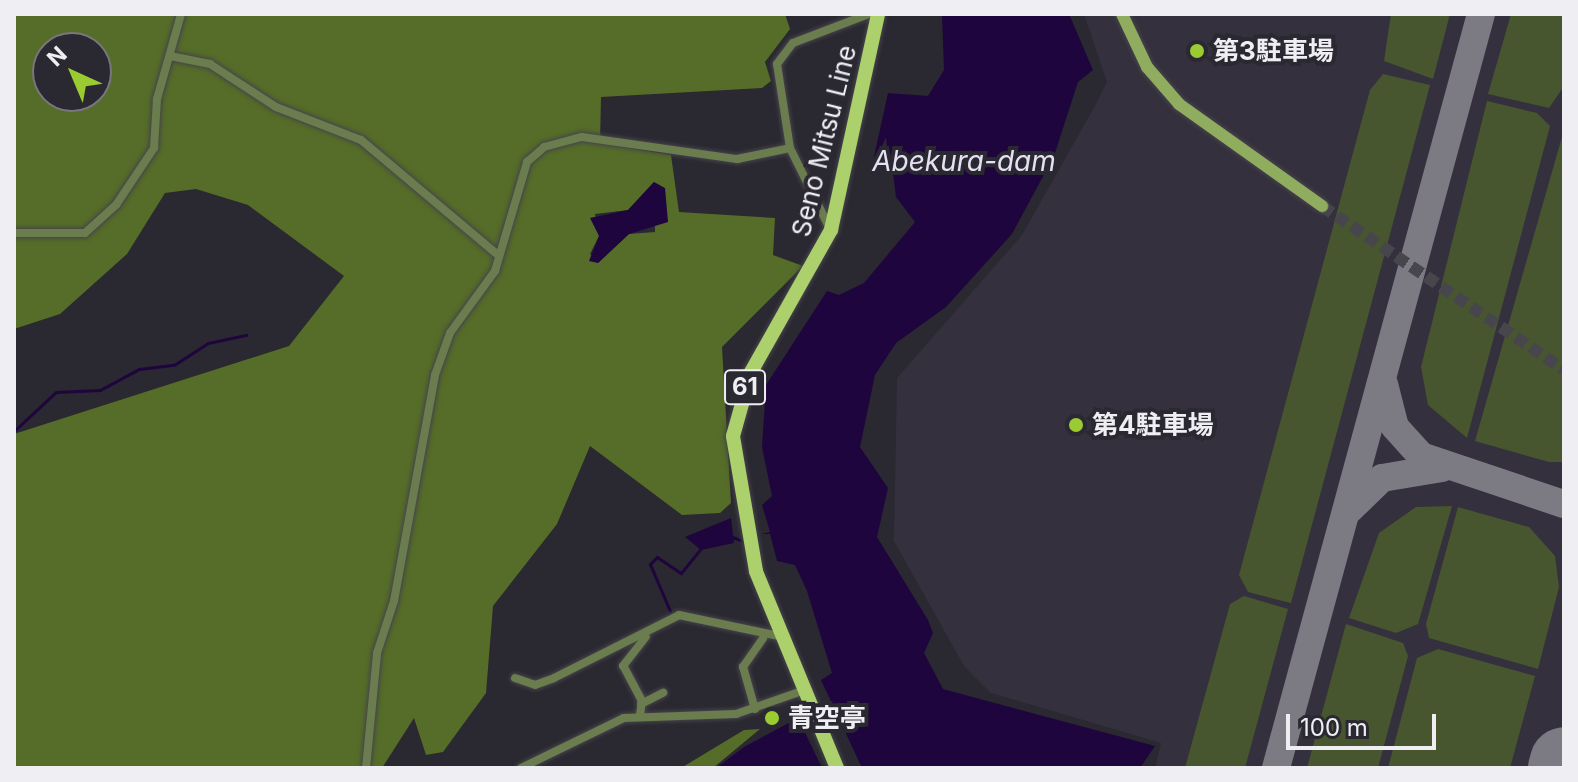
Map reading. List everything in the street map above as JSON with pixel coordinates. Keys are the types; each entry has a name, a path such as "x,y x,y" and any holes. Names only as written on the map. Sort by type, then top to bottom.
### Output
{"main road":[{"name":"Seno Mitsu Line","path":"837,768 779,636 756,571 733,436 751,372 831,230 878,14"}],"street":[{"path":"14,233 68,237 108,214 154,148 170,56 181,14"},
{"path":"831,230 790,148 780,52 869,14"},
{"path":"1122,14 1147,67 1179,104 1322,206"},
{"path":"170,56 210,64 276,107 361,140 497,254"},
{"path":"366,768 377,653 394,601 435,375 450,333 495,271 497,254 527,162 544,147 582,137 737,159 790,148"},
{"path":"515,678 535,685 554,678 679,615 711,616 763,638 779,636"},
{"path":"640,715 641,704 623,666 653,629"},
{"path":"755,709 743,667 763,638"},
{"path":"521,768 640,715 755,709 802,691"},
{"path":"641,704 663,693"}],"shaded area":[{"path":"1084,14 1564,14 1564,768 1155,768 1161,743 991,693 964,666 894,541 897,378 1022,235 1096,104 1107,82"}],"green space":[{"path":"14,14 785,14 790,29 765,62 771,81 762,88 601,97 600,143 671,155 679,212 775,218 773,255 803,266 722,347 731,503 720,513 682,515 590,446 557,524 493,606 486,693 443,752 426,755 414,718 382,768 14,768 14,434 289,346 344,276 248,205 196,189 165,193 127,254 60,314 14,329","holes":["654,182 655,232 629,234 598,263 590,254 599,236 595,214 628,210"]},
{"path":"1391,14 1450,14 1433,79 1384,61"},
{"path":"1511,14 1564,14 1564,86 1549,108 1488,94"},
{"path":"1383,74 1430,85 1291,603 1248,592 1239,575 1370,90"},
{"path":"1487,101 1537,113 1550,126 1467,438 1428,405 1421,367"},
{"path":"1564,130 1564,462 1549,462 1475,441"},
{"path":"1452,506 1418,624 1396,633 1349,618 1379,533 1416,507"},
{"path":"1458,507 1529,527 1555,556 1559,587 1538,669 1429,638 1426,624"},
{"path":"1244,596 1288,609 1245,768 1185,768 1230,604"},
{"path":"1346,624 1403,643 1408,656 1378,768 1307,768"},
{"path":"1438,649 1535,676 1510,768 1388,768 1417,658"},
{"path":"760,729 713,768 681,768 744,730"}],"water":[{"name":"Abekura-dam","path":"942,14 1069,14 1093,70 1078,82 1054,156 1012,234 946,307 896,343 875,375 860,447 888,488 877,537 928,620 933,633 924,653 943,689 1155,746 1140,768 862,768 821,680 832,673 807,591 795,565 777,561 770,534 762,534 770,532 762,505 772,496 762,447 766,385 827,291 839,295 864,283 915,222 896,197 893,173 874,157 888,93 928,96 944,70"},
{"path":"654,182 665,188 668,222 629,234 598,263 589,261 599,236 590,218 628,210"},
{"path":"731,518 734,543 701,550 685,537"},
{"path":"798,718 822,768 716,768 744,747"}],"waterway":[{"path":"14,431 56,392 100,390 139,369 174,365 208,343 246,335"},
{"path":"730,536 740,540"},
{"path":"670,611 650,564 657,557 681,573 702,547"}],"taxiway":[{"path":"1276,768 1481,14"},
{"path":"1384,384 1395,427 1421,456 1564,504"},
{"path":"1349,510 1382,478 1442,468"}],"runway":[{"path":"1562,768 1564,761"}],"tunnel":[{"path":"1322,206 1564,370"}],"place":[{"name":"第3駐車場","path":"1197,51"},
{"name":"第4駐車場","path":"1076,425"},
{"name":"青空亭","path":"772,718"}]}
